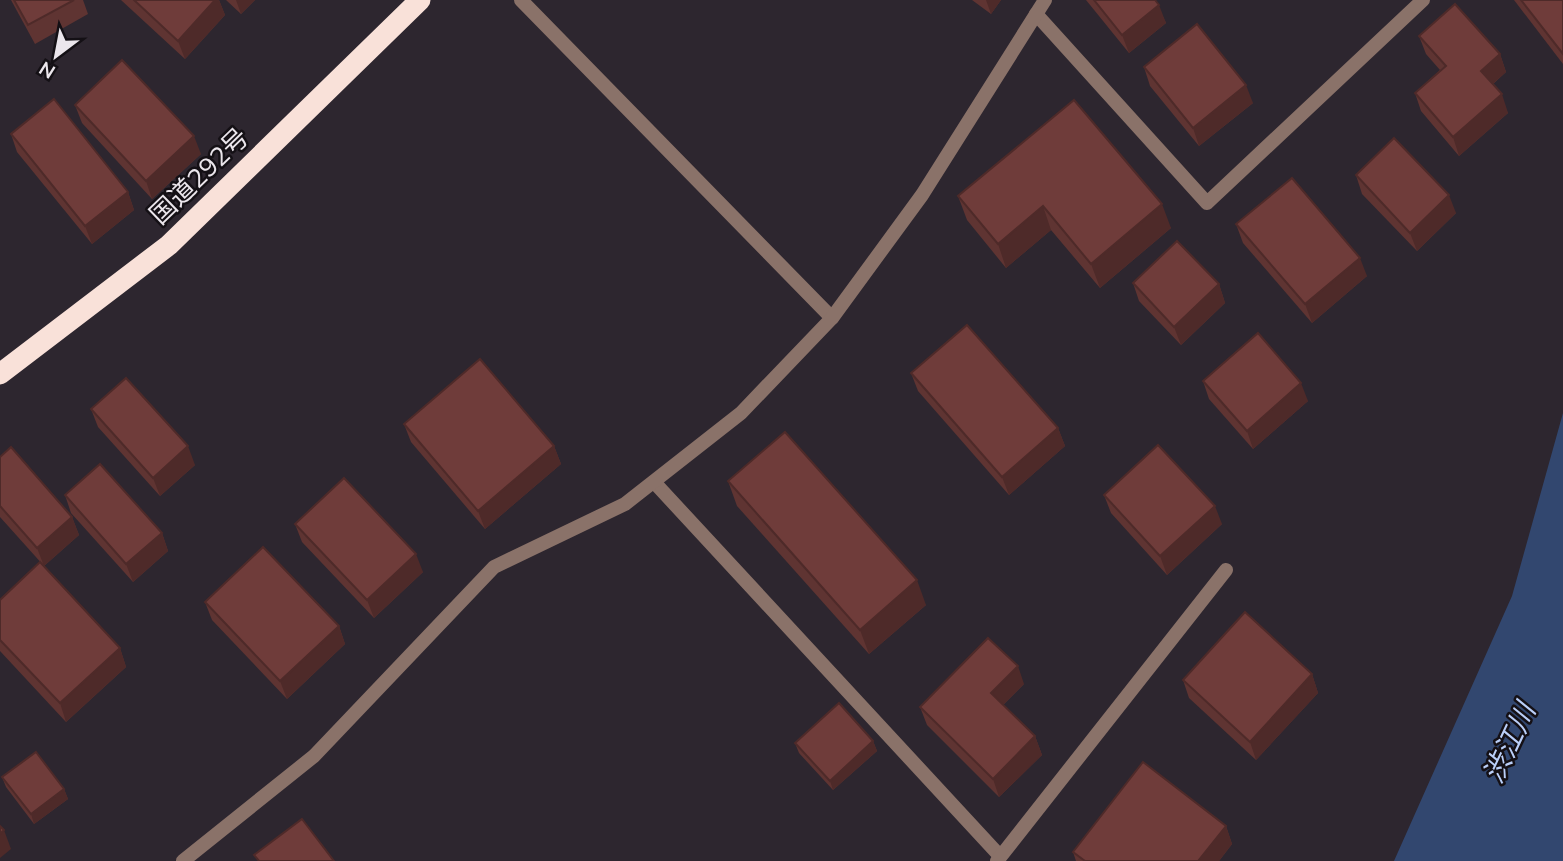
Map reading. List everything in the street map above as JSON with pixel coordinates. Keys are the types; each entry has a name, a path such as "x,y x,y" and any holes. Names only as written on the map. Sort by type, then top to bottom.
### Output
{"highway":[{"name":"国道292号","path":"0,373 169,245 420,0"}],"street":[{"path":"521,0 832,318"},
{"path":"183,861 314,756 494,567 625,504 741,413 832,318 922,195 1045,0"},
{"path":"1036,14 1207,203 1423,0"},
{"path":"654,482 998,858 1226,570"}],"water":[{"name":"渋江川","path":"1563,413 1563,861 1394,861 1512,596"}],"building":[{"path":"14,0 74,0 28,25"},
{"path":"134,0 215,0 178,41"},
{"path":"1094,0 1155,0 1159,5 1122,35"},
{"path":"1521,0 1563,0 1563,54"},
{"path":"1455,4 1500,54 1481,71 1502,94 1453,137 1415,93 1446,66 1419,36"},
{"path":"1197,24 1246,85 1193,128 1144,67"},
{"path":"122,60 194,136 146,181 75,105"},
{"path":"54,99 128,192 85,226 11,134"},
{"path":"1074,100 1162,204 1091,264 1043,206 998,244 958,196"},
{"path":"1394,138 1449,195 1410,233 1356,175"},
{"path":"1292,178 1360,258 1305,304 1236,224"},
{"path":"1177,241 1219,284 1174,327 1133,283"},
{"path":"967,325 1058,428 1002,477 911,373"},
{"path":"1258,333 1301,383 1247,431 1203,381"},
{"path":"480,359 554,446 478,511 404,424"},
{"path":"126,378 188,446 153,478 91,409"},
{"path":"785,432 917,580 860,630 728,481"},
{"path":"1158,445 1215,506 1160,556 1104,495"},
{"path":"11,447 72,517 37,548 0,506 0,457"},
{"path":"100,464 162,533 126,564 65,495"},
{"path":"344,478 416,554 367,600 295,524"},
{"path":"263,547 339,626 280,681 205,602"},
{"path":"40,562 120,648 60,703 0,640 0,600"},
{"path":"1245,612 1312,674 1250,742 1183,680"},
{"path":"988,638 1018,666 991,693 1035,736 993,779 920,707"},
{"path":"839,703 873,741 830,781 795,743"},
{"path":"36,752 64,789 31,814 2,777"},
{"path":"1143,762 1226,826 1198,861 1085,861 1073,852"},
{"path":"302,819 334,861 259,861 254,855"}]}
